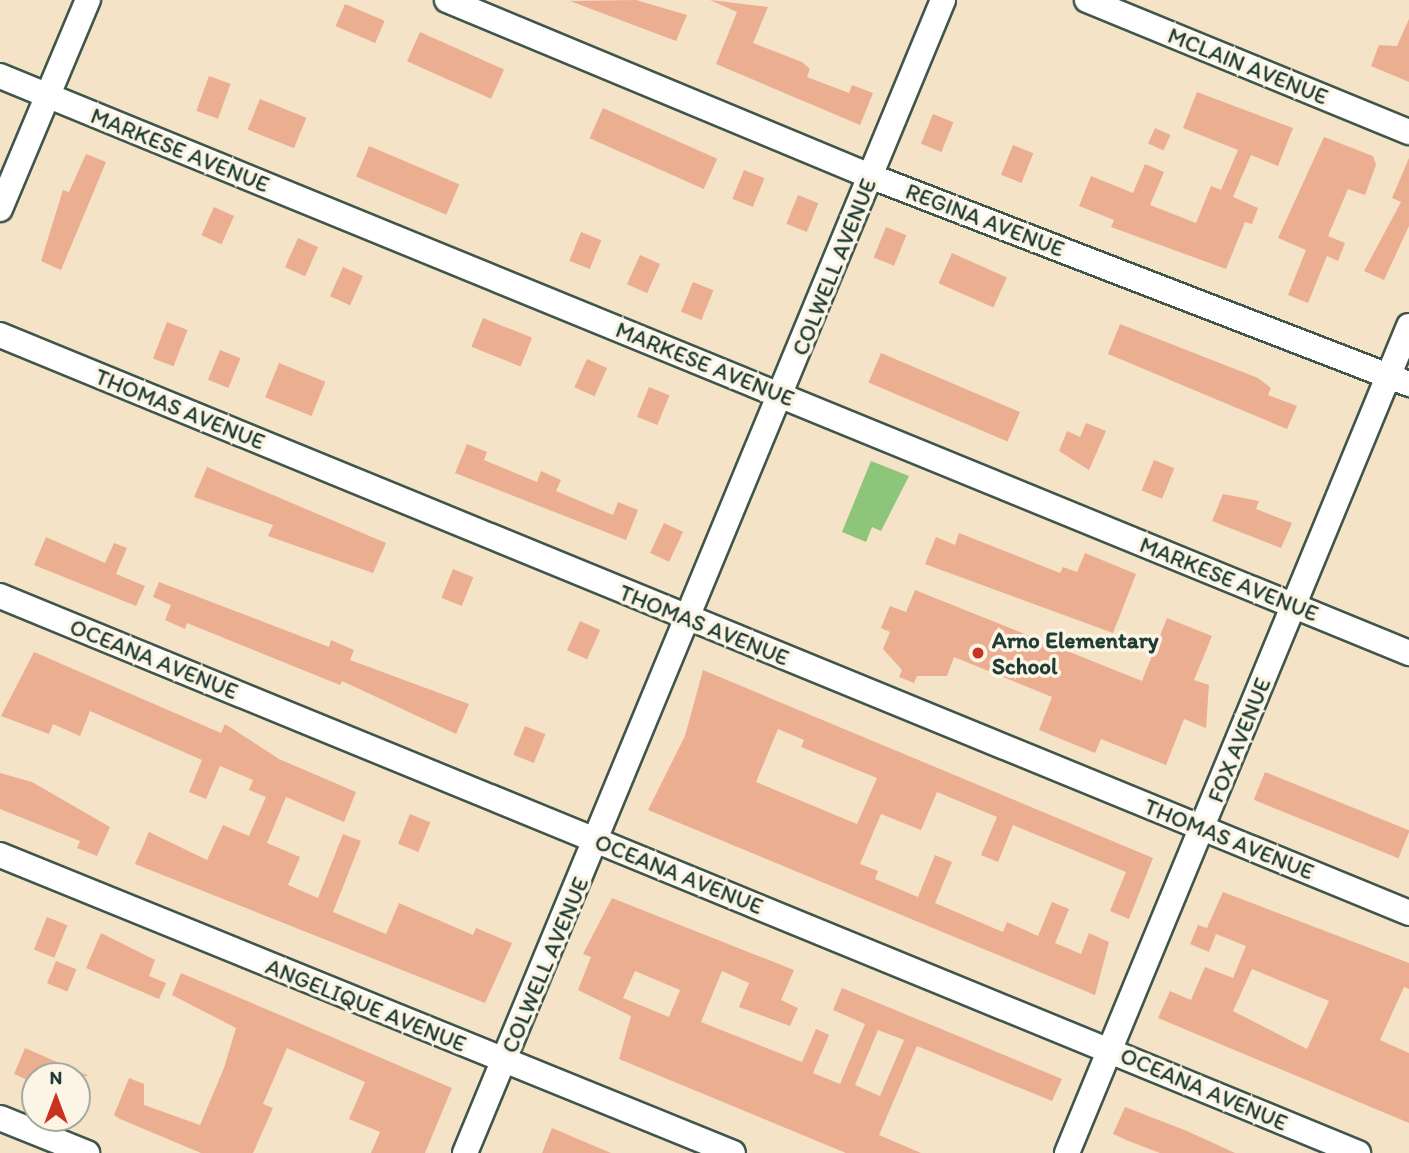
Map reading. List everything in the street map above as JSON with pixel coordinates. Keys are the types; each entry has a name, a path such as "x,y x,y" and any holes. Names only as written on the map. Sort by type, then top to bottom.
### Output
{"street":[{"path":"0,209 88,0"},
{"name":"REGINA AVENUE","path":"447,0 870,176 1399,379"},
{"name":"COLWELL AVENUE","path":"465,1153 598,841 943,0"},
{"name":"MCLAIN AVENUE","path":"1087,0 1409,132"},
{"name":"MARKESE AVENUE","path":"0,76 1409,653"},
{"name":"FOX AVENUE","path":"1067,1153 1294,606 1399,379 1409,326"},
{"name":"THOMAS AVENUE","path":"0,335 1409,913"},
{"name":"OCEANA AVENUE","path":"0,596 1358,1153"},
{"name":"ANGELIQUE AVENUE","path":"0,855 733,1153"},
{"path":"0,1118 87,1153"}],"green space":[{"path":"871,461 909,476 881,531 872,527 866,542 842,532"}],"building":[{"path":"636,0 687,15 676,41 570,1"},
{"path":"710,0 768,7 753,43 802,62 810,69 807,77 849,93 852,85 873,93 860,125 716,64 737,12"},
{"path":"345,4 385,21 375,43 336,26"},
{"path":"1409,19 1409,82 1371,66 1379,45 1397,46"},
{"path":"420,32 504,69 491,99 407,61"},
{"path":"209,76 231,84 218,119 196,111"},
{"path":"1197,92 1293,128 1278,166 1251,155 1233,197 1258,208 1252,224 1245,222 1226,269 1111,227 1114,220 1079,206 1091,176 1133,193 1145,164 1164,172 1150,205 1196,223 1211,186 1221,190 1238,150 1183,128"},
{"path":"260,99 306,118 294,148 248,130"},
{"path":"603,108 717,159 704,189 590,138"},
{"path":"933,114 953,122 941,152 921,144"},
{"path":"1155,128 1171,135 1164,150 1148,144"},
{"path":"1324,137 1373,156 1376,165 1365,195 1348,189 1328,236 1345,243 1338,261 1327,256 1308,303 1288,295 1306,250 1278,238"},
{"path":"1013,145 1033,153 1021,183 1001,175"},
{"path":"369,146 459,184 446,215 356,176"},
{"path":"86,154 106,162 61,270 41,261 63,190 69,192"},
{"path":"1409,158 1409,226 1384,280 1364,271 1401,202 1392,198"},
{"path":"744,170 764,178 753,207 732,199"},
{"path":"798,195 818,203 807,232 786,224"},
{"path":"214,207 234,216 221,244 201,235"},
{"path":"886,227 906,235 894,266 874,258"},
{"path":"581,232 601,240 590,269 569,261"},
{"path":"298,238 318,247 305,276 285,267"},
{"path":"952,253 1007,277 993,308 939,283"},
{"path":"640,255 660,264 647,293 627,284"},
{"path":"343,267 363,276 350,305 330,296"},
{"path":"693,282 713,290 701,320 681,312"},
{"path":"483,318 532,338 521,367 471,347"},
{"path":"167,322 188,330 174,366 153,358"},
{"path":"1120,324 1258,378 1271,388 1268,395 1297,406 1287,429 1108,354"},
{"path":"220,350 240,358 228,388 208,380"},
{"path":"881,353 1020,412 1007,441 868,382"},
{"path":"587,359 607,368 594,396 574,387"},
{"path":"279,363 325,382 311,416 265,397"},
{"path":"649,387 669,395 657,425 637,417"},
{"path":"1086,423 1106,431 1089,470 1059,451 1067,431 1080,437"},
{"path":"467,444 487,452 484,460 537,482 541,471 561,480 556,491 613,515 618,502 638,510 626,540 455,473"},
{"path":"1154,460 1174,468 1162,499 1142,491"},
{"path":"207,467 386,543 373,573 268,536 273,525 194,497"},
{"path":"1223,494 1259,501 1256,509 1292,523 1281,548 1212,521"},
{"path":"664,523 683,532 669,562 650,553"},
{"path":"959,533 1060,573 1063,567 1077,572 1085,553 1136,574 1113,633 925,564 936,537 955,545"},
{"path":"46,537 105,563 114,543 127,548 116,574 145,586 136,606 34,565"},
{"path":"453,569 473,577 462,606 441,598"},
{"path":"159,582 329,647 331,640 354,650 350,660 469,704 456,734 342,681 340,685 187,623 185,629 165,620 171,605 153,597"},
{"name":"Arno Elementary School","path":"915,590 1142,681 1167,618 1212,636 1194,680 1209,685 1206,728 1184,719 1166,765 1101,739 1095,753 1039,730 1052,697 954,657 947,676 917,676 914,683 899,677 902,670 883,649 890,632 881,628 890,606 906,612"},
{"path":"580,621 600,630 587,659 567,650"},
{"path":"34,652 221,733 225,724 279,759 356,792 344,822 286,797 267,843 300,857 288,885 318,898 343,834 361,841 333,912 386,934 399,903 473,935 476,928 512,943 485,1003 135,864 149,832 207,860 223,825 249,836 266,797 249,790 253,780 220,766 206,799 189,792 202,760 90,711 80,736 53,724 49,734 1,716"},
{"path":"703,670 1153,858 1129,919 1110,911 1126,872 1013,825 998,862 981,855 997,817 937,792 921,830 881,814 860,864 878,871 875,879 918,897 935,855 952,862 935,903 1003,932 1007,922 1038,936 1052,902 1069,909 1055,943 1081,954 1089,933 1109,942 1095,995 648,810 685,736","holes":["778,729 804,740 801,747 877,778 857,824 756,782"]},
{"path":"525,726 545,734 534,763 513,755"},
{"path":"1265,772 1409,830 1398,858 1254,800"},
{"path":"0,773 32,782 110,827 97,856 77,848 80,841 0,809"},
{"path":"410,814 430,822 418,852 398,844"},
{"path":"1223,892 1409,963 1409,989 1404,987 1380,1040 1409,1053 1409,1123 1158,1018 1170,991 1191,1000 1205,967 1233,978 1246,946 1216,934 1209,952 1190,944 1198,925 1207,928","holes":["1252,969 1329,1001 1307,1049 1233,1011"]},
{"path":"612,898 794,970 781,1000 798,1008 790,1026 739,1007 749,983 722,971 701,1022 802,1062 816,1029 829,1035 813,1073 840,1084 865,1024 833,1010 842,988 1062,1079 1052,1101 917,1046 879,1135 921,1153 846,1153 619,1059 631,1016 578,990 591,957 583,954","holes":["635,971 680,990 669,1017 623,998","878,1030 904,1040 880,1096 855,1085"]},
{"path":"47,917 67,925 54,958 34,949"},
{"path":"101,933 155,960 149,976 166,983 159,999 86,968"},
{"path":"56,961 76,969 67,991 47,983"},
{"path":"181,973 452,1088 425,1153 371,1153 380,1132 349,1119 365,1082 287,1048 263,1104 273,1108 253,1153 201,1153 114,1115 129,1078 144,1084 144,1105 200,1125 224,1068 236,1028 172,995"},
{"path":"25,1048 57,1062 21,1062 21,1077 14,1074"},
{"path":"1125,1107 1235,1153 1160,1153 1131,1142 1113,1134"},
{"path":"552,1128 611,1153 542,1153"}],"place":[{"name":"Arno Elementary School","path":"978,653"}]}
